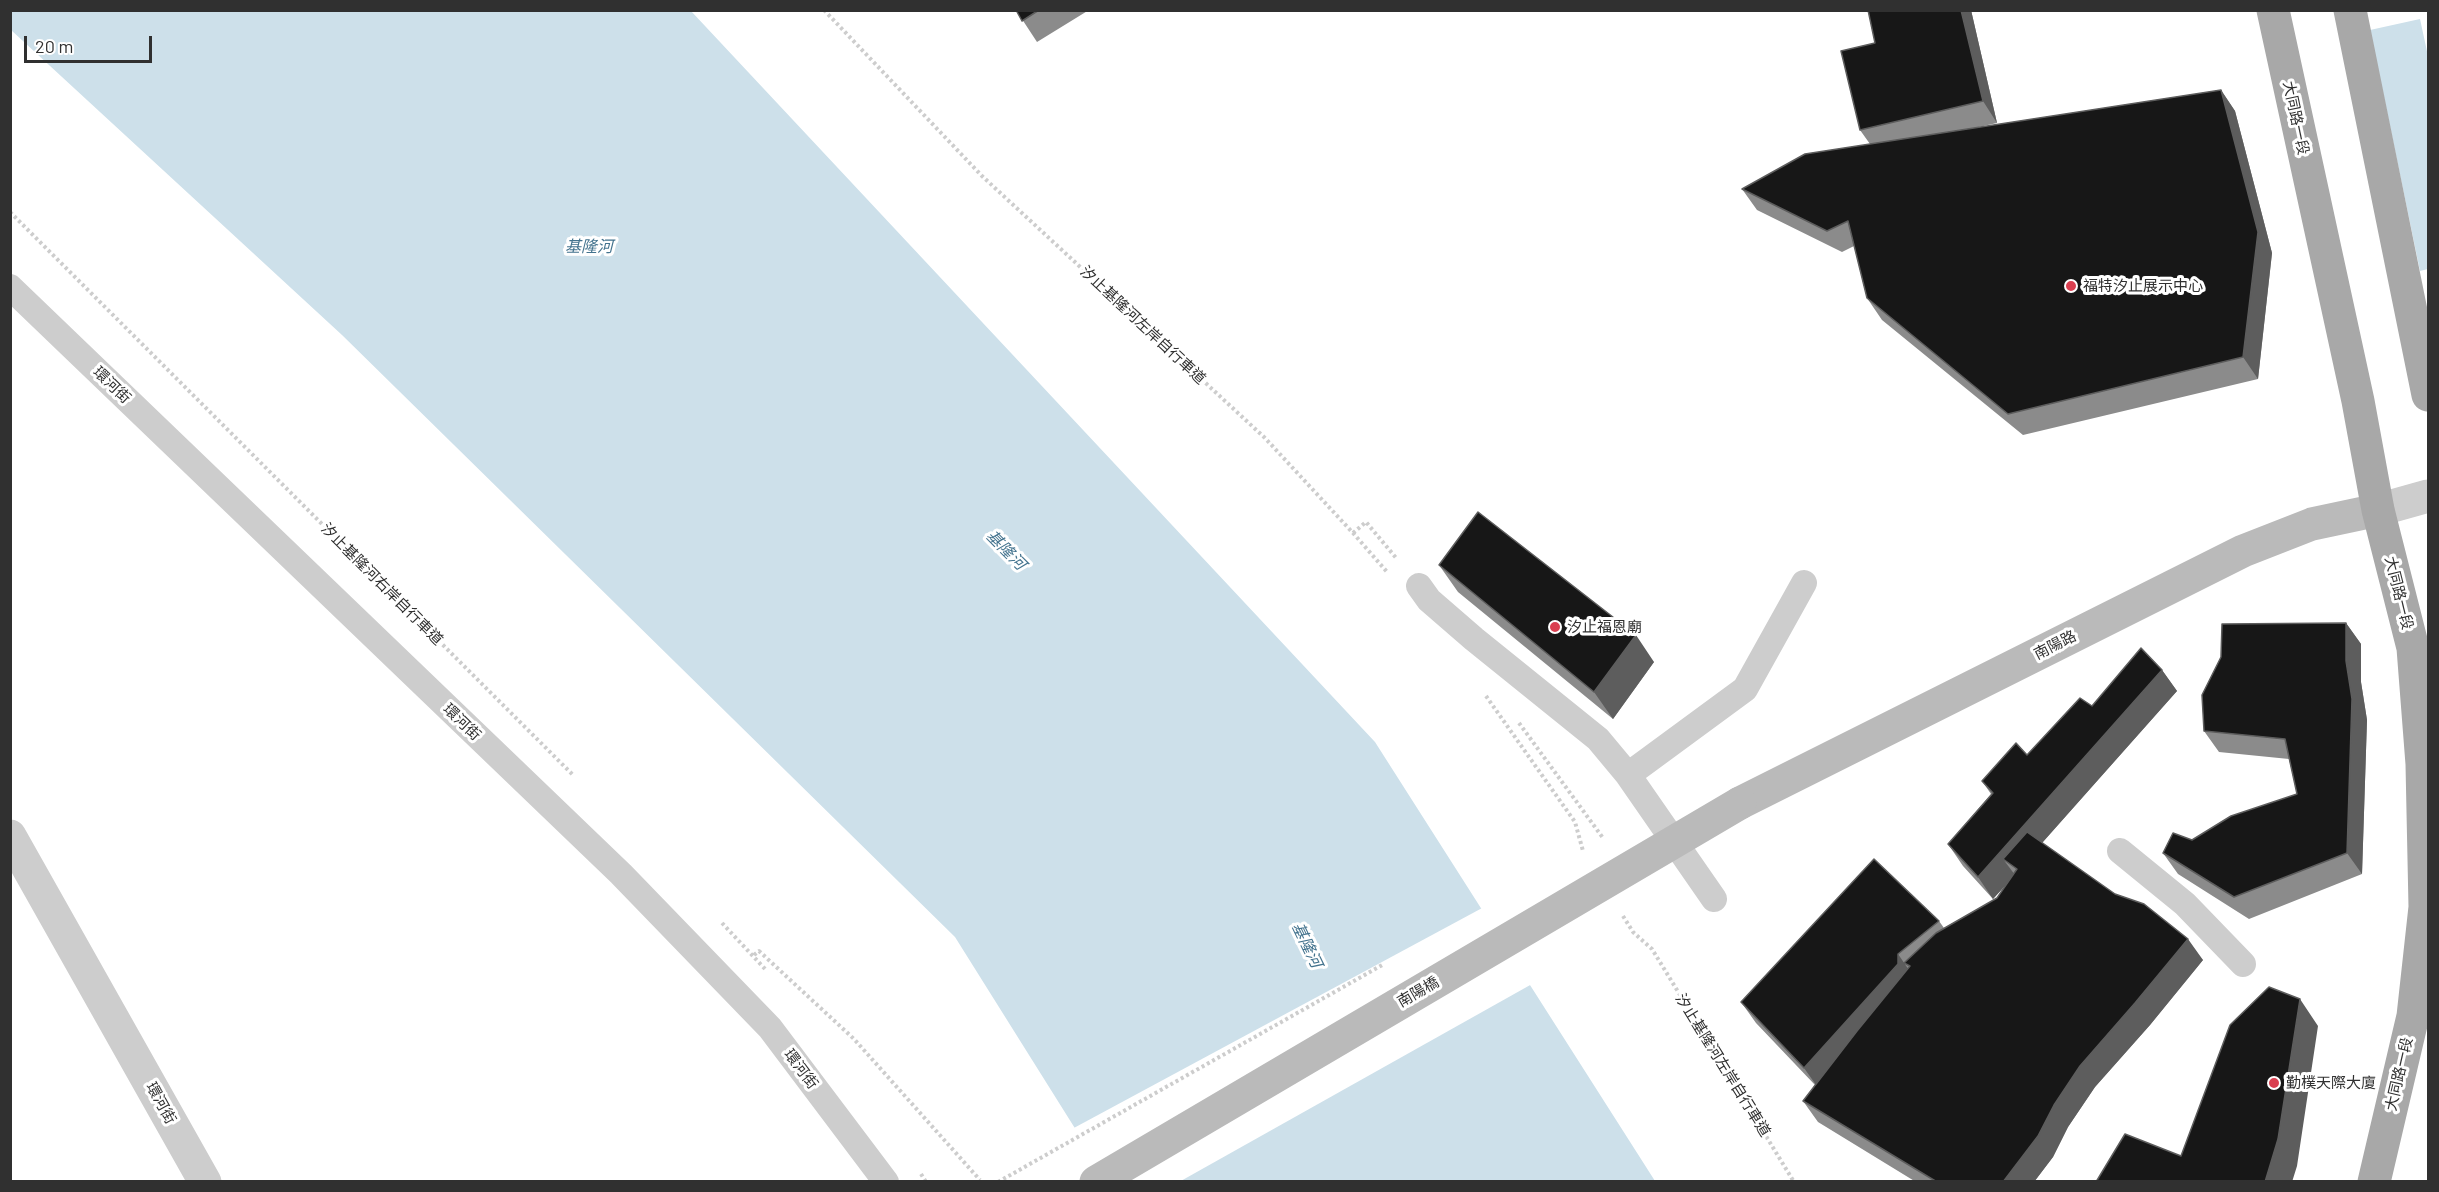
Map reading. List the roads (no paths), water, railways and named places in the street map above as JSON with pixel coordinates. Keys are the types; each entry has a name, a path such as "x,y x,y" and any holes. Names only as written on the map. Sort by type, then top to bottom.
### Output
{"main road":[{"name":"大同路一段","path":"2273,10 2358,401 2378,510 2414,648 2422,764 2425,907 2413,1016 2374,1182"},
{"path":"2350,10 2428,395"}],"street":[{"path":"2378,510 2428,496"},
{"name":"南陽路","path":"1740,803 2243,551 2312,524 2378,510"},
{"name":"南陽橋","path":"1096,1182 1740,803"},
{"name":"環河街","path":"10,836 205,1182"}],"lane":[{"name":"環河街","path":"10,287 621,874 770,1028 886,1182"},
{"path":"1628,776 1744,689 1804,583"},
{"path":"1419,586 1429,600 1474,639 1598,739 1628,776 1714,899"},
{"path":"2120,851 2185,904 2243,964"}],"water":[{"name":"基隆河","path":"10,11 691,11 1375,742 1655,1181 1108,1181 955,937 342,335 11,30"},
{"path":"2420,19 2428,56 2428,269 2420,271 2370,30"}],"place":[{"name":"福特汐止展示中心","path":"2071,286"},
{"name":"汐止福恩廟","path":"1555,627"},
{"name":"勤樸天際大廈","path":"2274,1083"}]}
